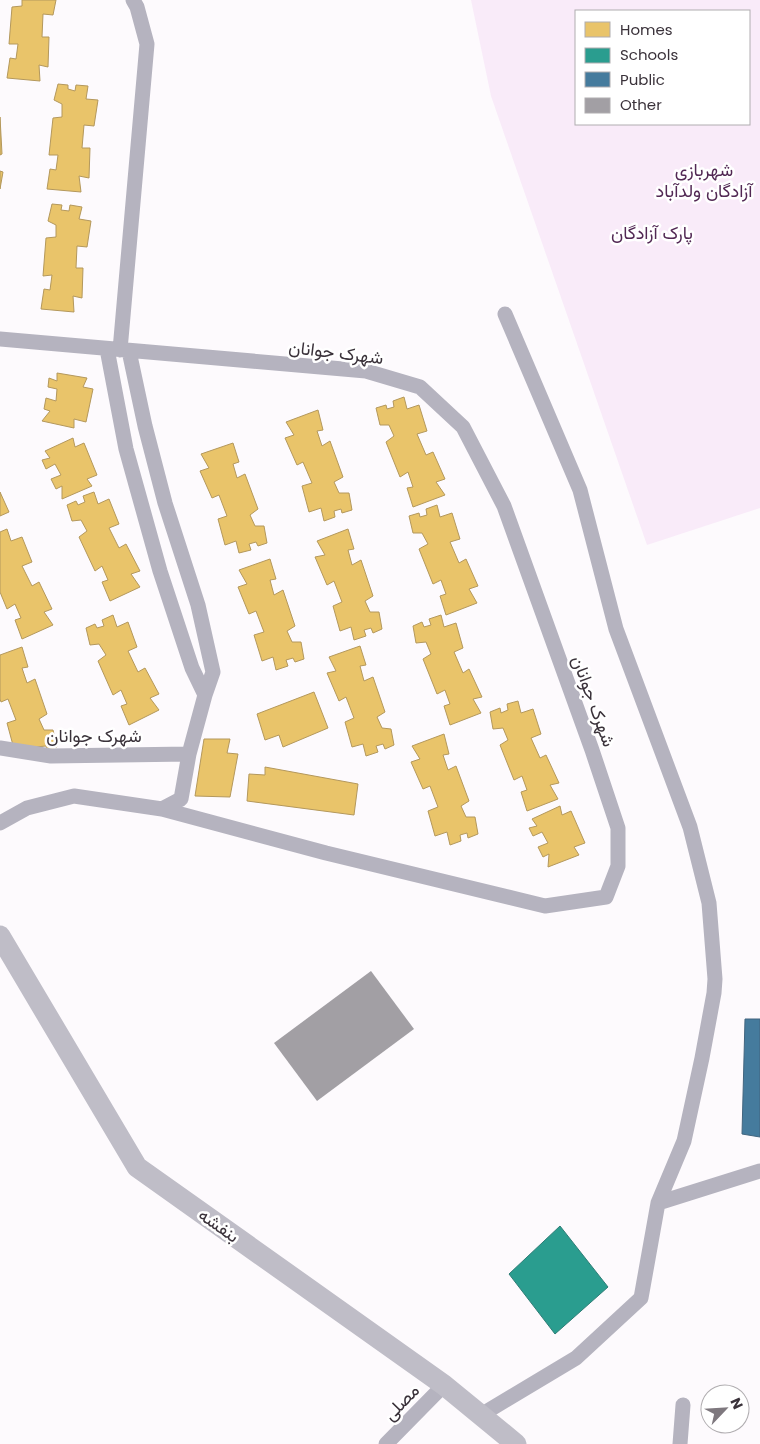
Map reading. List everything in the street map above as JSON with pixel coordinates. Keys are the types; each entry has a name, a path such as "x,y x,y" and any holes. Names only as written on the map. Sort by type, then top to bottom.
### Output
{"street":[{"path":"133,0 137,7 147,44 119,350 126,449 166,588 192,668 205,695"},
{"path":"480,1415 576,1358 641,1298 658,1203 684,1141 714,993 715,979 709,902 690,827 616,629 580,490 505,314"},
{"name":"شهرک جوانان","path":"0,339 366,371 420,387 463,427 504,506 592,750 618,828 618,866 606,897 545,906 326,853 162,809 74,796 27,808 0,823"},
{"path":"119,350 198,605 213,672 189,754 181,799 162,809"},
{"path":"166,588 191,584"},
{"name":"شهرک جوانان","path":"0,748 51,756 189,754"},
{"name":"بنفشه","path":"0,936 137,1167 444,1385 516,1444"},
{"path":"658,1203 760,1171"},
{"name":"مصلی","path":"386,1444 444,1385"},
{"path":"680,1444 683,1405"}],"green space":[{"name":"پارک آزادگان","path":"471,0 760,0 760,508 647,545 491,96"}],"building: Homes":[{"path":"22,0 56,0 53,15 43,14 42,37 49,37 48,67 39,65 40,81 7,78 10,58 16,59 18,44 9,44 12,7 22,6"},
{"path":"58,84 68,85 68,89 75,91 76,85 88,86 86,99 98,100 94,126 84,125 82,148 90,148 89,178 79,176 81,192 47,189 50,169 56,170 58,155 49,155 53,118 62,117 62,104 54,100"},
{"path":"0,117 2,154 0,155"},
{"path":"0,171 3,172 0,189"},
{"path":"52,204 62,205 61,210 69,211 70,205 82,207 79,219 91,221 87,247 77,246 76,268 83,268 82,298 73,296 74,312 41,309 44,289 50,290 52,275 43,276 46,238 56,237 56,225 48,221"},
{"path":"57,373 87,378 83,387 93,389 86,422 74,419 74,428 42,421 50,411 44,409 46,398 56,401 57,389 48,387 49,378 57,381"},
{"path":"404,397 407,409 419,405 427,431 417,434 426,455 433,452 445,479 436,482 445,495 413,507 407,488 413,487 408,472 400,477 386,442 394,436 389,425 380,425 376,408 386,405 387,409 394,407 393,401"},
{"path":"318,410 323,430 317,431 322,446 330,441 343,477 334,482 339,493 349,493 352,510 342,513 341,509 334,511 335,517 324,521 321,508 309,512 302,486 312,483 303,462 297,465 285,438 294,435 286,422"},
{"path":"73,438 75,447 84,443 97,475 87,479 92,486 62,499 62,486 56,489 51,479 61,475 55,464 46,469 42,460 50,458 45,451"},
{"path":"233,443 239,462 233,464 237,478 245,474 258,509 250,515 255,526 264,526 267,543 258,546 256,542 249,544 251,550 239,553 236,541 225,545 218,519 227,516 219,495 212,498 200,471 209,468 201,454"},
{"path":"0,492 9,512 0,516"},
{"path":"94,492 98,504 109,499 119,524 109,528 119,548 126,544 140,571 131,574 140,587 110,601 102,582 108,580 102,566 95,571 79,537 87,531 81,520 72,521 67,505 76,501 78,505 85,502 83,496"},
{"path":"437,505 440,517 452,513 460,539 450,542 459,563 466,559 478,586 469,589 477,603 446,615 440,596 446,594 441,580 433,584 419,549 428,544 422,533 413,533 409,516 419,513 420,517 427,515 426,509"},
{"path":"7,529 11,541 22,537 32,562 22,566 32,586 39,582 52,609 44,612 53,625 22,639 15,620 21,618 15,604 7,609 0,592 0,532"},
{"path":"348,529 354,549 348,550 352,565 361,560 373,596 365,601 370,612 379,612 382,629 373,633 371,628 364,630 366,636 354,640 351,627 340,631 333,606 342,602 334,581 327,585 315,557 325,555 317,541"},
{"path":"270,559 276,579 270,580 274,595 283,590 295,626 287,631 292,642 301,642 304,659 295,662 293,658 286,660 288,666 276,670 273,657 262,661 254,635 264,632 256,611 249,614 238,587 247,584 239,570"},
{"path":"113,615 117,627 128,622 137,647 128,651 138,672 145,668 159,694 150,698 159,710 129,725 121,706 127,704 121,690 113,695 98,661 106,655 99,644 90,645 86,628 95,624 97,628 104,626 102,620"},
{"path":"441,615 444,627 456,623 463,648 454,652 463,673 469,669 482,697 473,699 481,713 450,725 444,706 450,704 445,690 437,694 423,659 431,654 426,642 416,643 413,626 422,622 424,627 431,625 429,619"},
{"path":"360,646 366,665 360,666 364,681 373,677 385,712 377,717 382,728 391,729 394,745 385,749 383,744 376,746 378,752 366,756 363,744 352,747 345,722 354,718 346,697 339,701 327,673 336,671 329,657"},
{"path":"22,647 28,667 22,668 27,683 35,679 47,714 39,719 44,730 53,730 57,747 47,750 46,746 14,749 7,723 16,720 8,699 1,702 0,699 0,655"},
{"path":"314,692 328,728 283,747 279,735 265,740 257,714"},
{"path":"518,701 521,713 533,709 541,734 531,738 540,758 546,755 559,783 550,785 558,799 527,811 521,792 527,790 522,776 514,780 500,745 508,740 503,728 493,729 490,712 500,708 501,713 508,710 507,704"},
{"path":"444,734 449,754 443,755 448,770 456,766 469,801 461,806 466,817 475,817 478,834 468,838 467,833 460,835 461,841 450,845 447,832 435,836 428,811 438,807 430,786 423,789 411,762 420,759 412,746"},
{"path":"204,739 230,739 227,753 238,754 230,797 195,796"},
{"path":"265,767 358,784 354,815 247,801 249,774 265,775"},
{"path":"560,806 562,815 571,811 585,843 574,847 579,855 548,867 549,854 543,857 538,847 548,843 542,832 533,836 529,828 537,826 532,819"}],"building: Schools":[{"path":"560,1226 608,1287 555,1334 509,1274"}],"building: Public":[{"path":"745,1019 760,1019 760,1137 742,1134"}],"building: Other":[{"path":"371,971 414,1029 317,1101 274,1043"}],"park label":[{"name":"شهربازی آزادگان ولدآباد","path":"704,179"}]}
